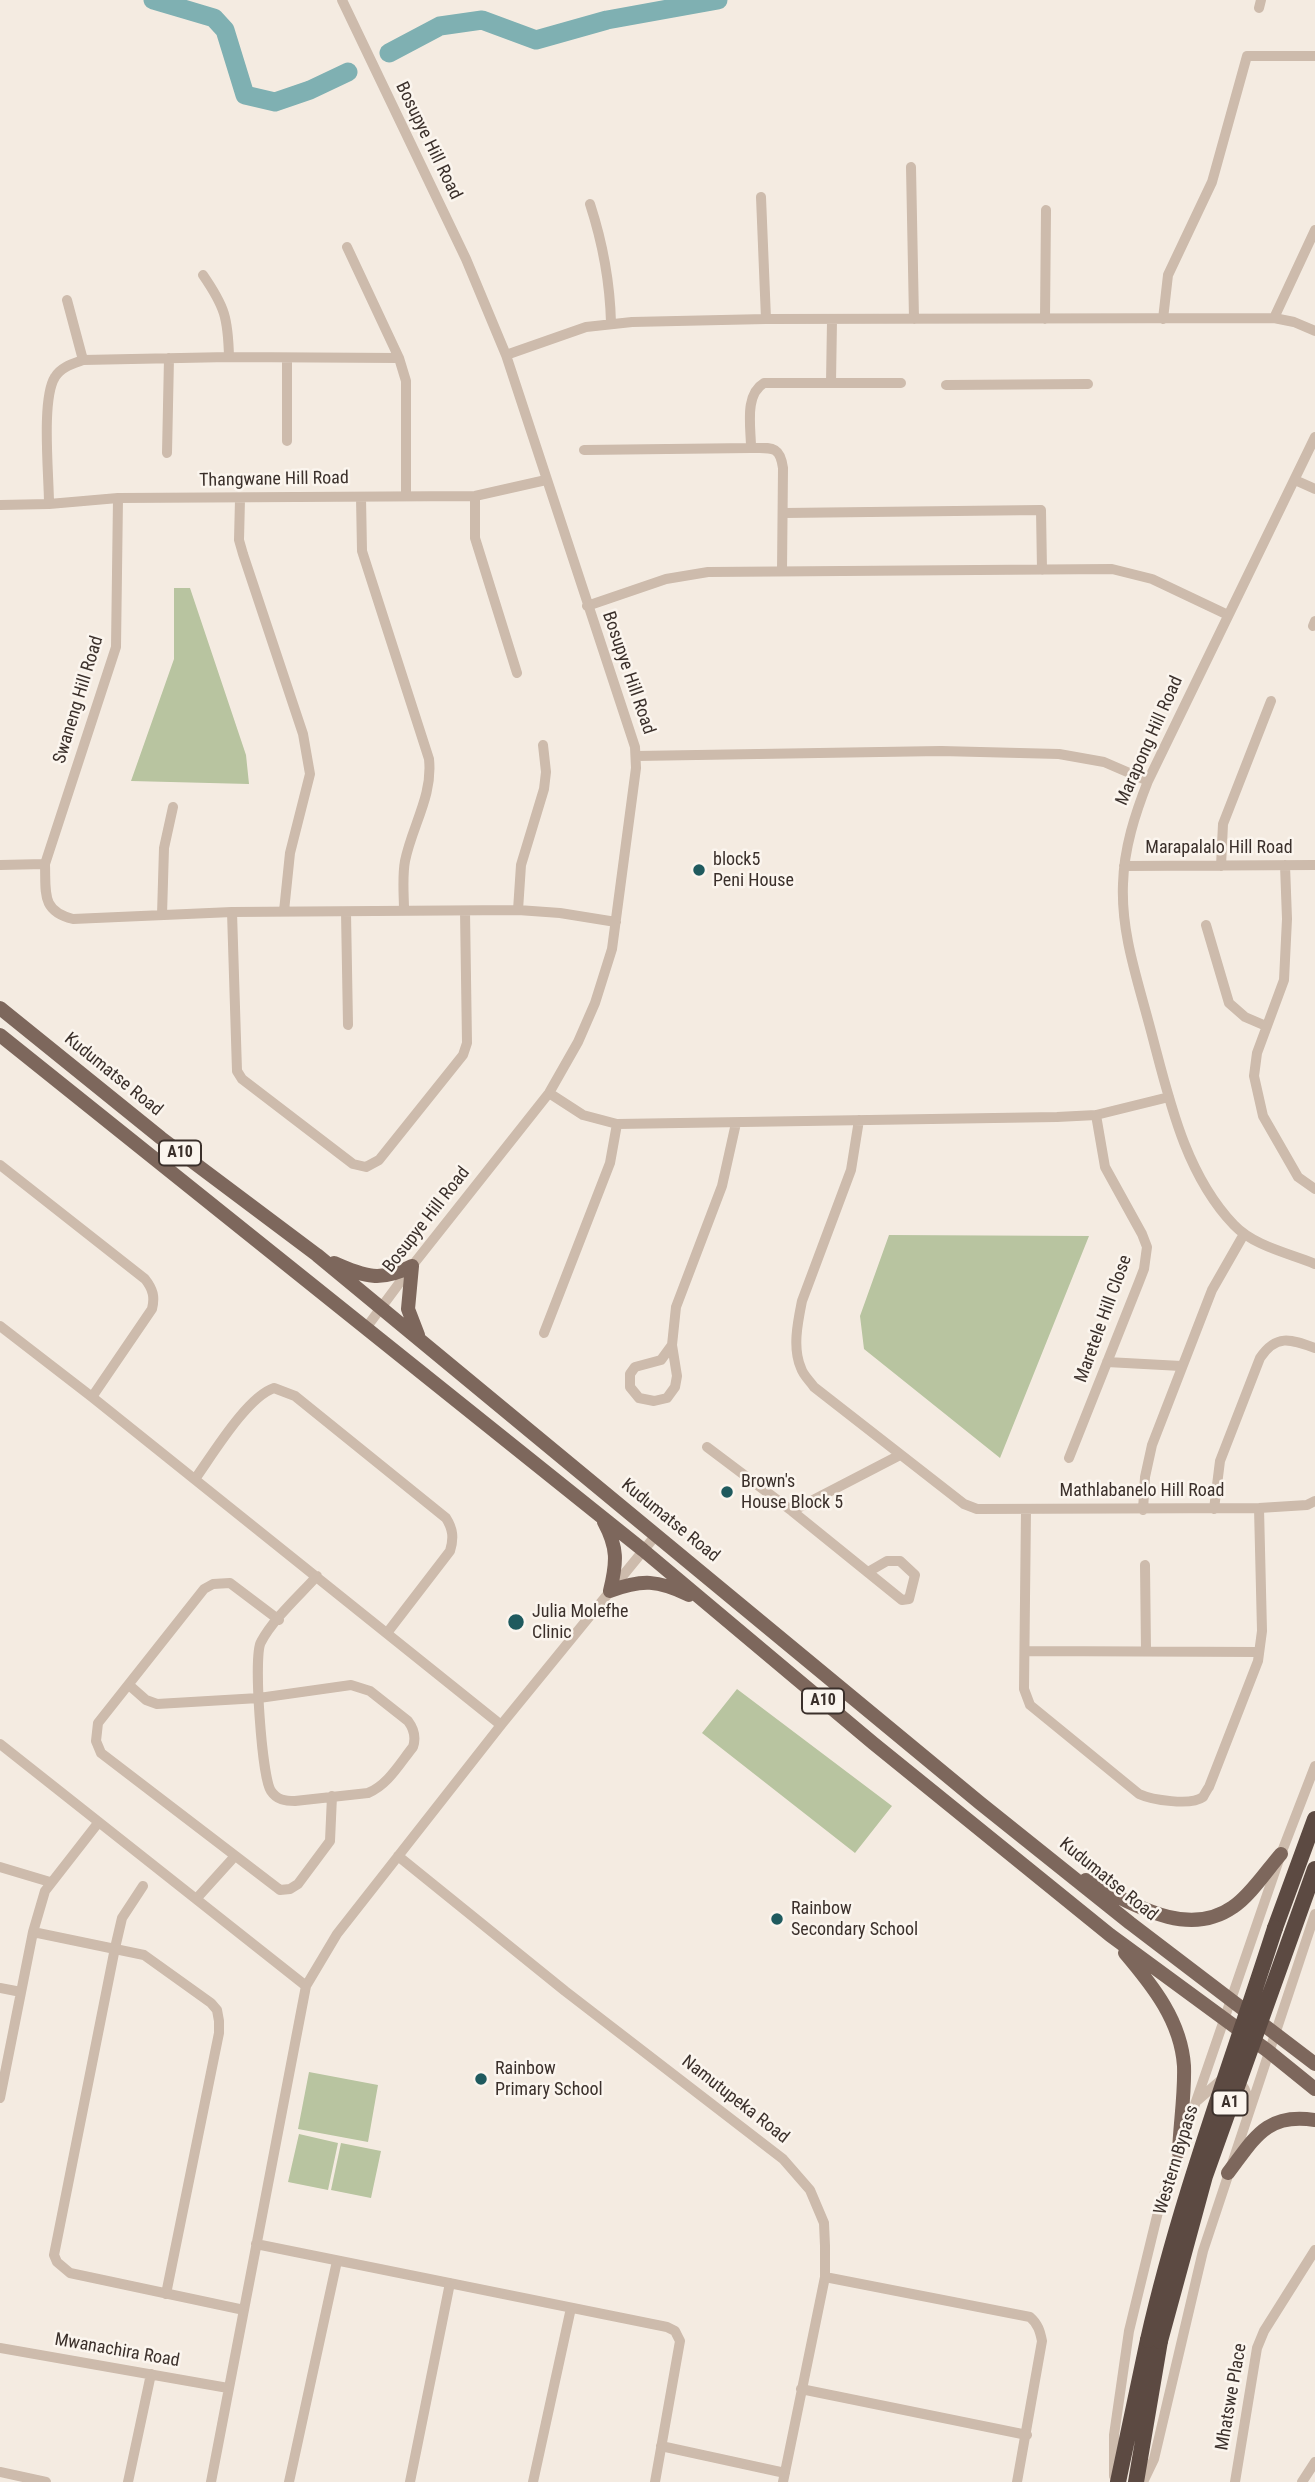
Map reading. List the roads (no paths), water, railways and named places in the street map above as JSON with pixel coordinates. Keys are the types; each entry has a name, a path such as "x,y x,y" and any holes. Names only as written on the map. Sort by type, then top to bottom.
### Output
{"highway":[{"name":"Western Bypass","path":"1136,2482 1161,2280 1188,2184 1315,1819"},
{"name":"Western Bypass","path":"1116,2482 1154,2340 1205,2176 1315,1869"}],"main road":[{"name":"Kudumatse Road","path":"0,1009 161,1138 317,1255 980,1803 1130,1923 1315,2064"},
{"name":"A10","path":"0,1035 643,1550 873,1743 1110,1935 1268,2051 1315,2089"},
{"path":"317,1255 372,1277 394,1274 412,1266 408,1309 420,1338"},
{"path":"601,1516 614,1542 616,1555 610,1591 637,1582 652,1582 672,1587 709,1604"},
{"path":"1063,1868 1162,1917 1211,1919 1235,1906 1281,1854"},
{"path":"1110,1935 1160,1997 1176,2029 1184,2065 1179,2152"},
{"path":"1228,2173 1261,2130 1285,2119 1315,2120"}],"street":[{"name":"Bosupye Hill Road","path":"342,0 466,259 506,355 636,756 616,922 607,968 578,1042 549,1094 366,1328"},
{"path":"1163,319 1168,275 1212,182 1247,56 1315,55"},
{"path":"911,167 914,319"},
{"path":"761,197 766,319"},
{"path":"590,204 606,260 611,323"},
{"path":"1045,319 1046,210"},
{"path":"1274,318 1315,230"},
{"path":"347,247 399,358 408,393 406,496"},
{"path":"203,275 225,311 229,357"},
{"path":"67,300 83,360"},
{"path":"506,355 586,327 611,323 766,319 1274,318 1294,322 1315,331"},
{"path":"831,383 832,320"},
{"path":"167,453 169,358"},
{"path":"287,358 287,441"},
{"path":"49,504 48,397 56,374 66,367 83,360 399,358"},
{"path":"751,448 752,396 756,388 764,383 901,383"},
{"path":"946,385 1088,384"},
{"name":"Marapong Hill Road","path":"1315,437 1148,781 1129,836 1124,866 1123,911 1129,948 1169,1097 1195,1167 1219,1206 1244,1234 1315,1264"},
{"path":"584,450 769,448 781,455 784,513 782,571"},
{"name":"Thangwane Hill Road","path":"0,505 118,498 475,496 546,480"},
{"path":"1294,480 1315,489"},
{"path":"475,496 475,538 517,673"},
{"path":"361,497 362,551 424,743 430,772 426,796 405,860 404,911"},
{"name":"Swaneng Hill Road","path":"45,864 116,647 118,498"},
{"path":"240,499 241,547 303,734 310,766 309,781 290,853 284,911"},
{"path":"784,513 1041,510 1042,570"},
{"path":"587,606 686,574 1112,569 1152,579 1228,615"},
{"path":"1221,866 1223,824 1271,701"},
{"path":"518,910 521,865 544,789 544,745"},
{"path":"636,756 916,751 1059,754 1104,762 1148,781"},
{"path":"162,915 164,848 173,807"},
{"path":"0,865 45,864 46,897 49,905 63,916 73,919 232,912 518,910 560,913 616,922"},
{"path":"1284,865 1287,919 1284,980 1257,1053 1254,1076 1263,1116 1298,1177 1315,1189"},
{"name":"Marapalalo Hill Road","path":"1124,866 1315,865"},
{"path":"232,912 237,1071 242,1079 353,1164 366,1167 379,1160 463,1055 468,1032 465,911"},
{"path":"346,912 348,1025"},
{"path":"1206,925 1229,1003 1245,1017 1266,1026"},
{"path":"549,1094 583,1115 617,1124 1057,1117 1096,1115 1169,1097"},
{"name":"Maretele Hill Close","path":"1069,1458 1144,1269 1147,1247 1105,1167 1096,1115"},
{"name":"Mathlabanelo Hill Road","path":"859,1120 851,1170 802,1301 797,1323 797,1349 801,1369 814,1387 964,1504 989,1510 1259,1508 1307,1505 1315,1501"},
{"path":"673,1345 661,1360 635,1367 630,1374 630,1387 639,1398 654,1401 667,1398 675,1387 677,1376 673,1345 679,1295 722,1186 736,1123"},
{"path":"544,1334 610,1163 617,1124"},
{"path":"0,1165 145,1279 150,1286 155,1299 152,1309 92,1397"},
{"path":"1143,1510 1147,1461 1181,1366 1212,1290 1244,1234"},
{"path":"0,1326 501,1725"},
{"path":"1214,1509 1220,1461 1259,1358 1267,1347 1278,1341 1293,1340 1315,1348"},
{"path":"1107,1362 1181,1366"},
{"path":"195,1479 251,1403 263,1391 274,1388 283,1390 316,1414 446,1518 451,1526 453,1540 450,1551 387,1633"},
{"path":"707,1447 792,1511 902,1600 909,1599 915,1575 900,1561 887,1561 869,1572"},
{"path":"792,1511 900,1455"},
{"path":"1026,1509 1024,1689 1030,1705 1139,1794 1152,1800 1192,1801 1203,1797 1209,1787 1256,1668 1262,1631 1259,1508"},
{"path":"211,2482 306,1986 337,1934 501,1725 656,1535"},
{"path":"1145,1565 1146,1651"},
{"path":"128,1685 146,1700 157,1704 259,1698 351,1685 370,1691 408,1721 415,1740 413,1747 384,1784 368,1793 282,1800 273,1794 265,1773 259,1698 257,1665 260,1644 317,1576"},
{"path":"279,1620 230,1583 213,1584 204,1589 98,1723 96,1741 101,1753 280,1890 290,1889 298,1884 330,1841 332,1796"},
{"path":"1026,1651 1259,1652"},
{"path":"0,1744 306,1986"},
{"path":"1116,2482 1114,2435 1129,2331 1158,2212 1281,1854 1315,1766"},
{"path":"0,2098 33,1932 45,1891 98,1823"},
{"path":"197,1898 235,1856"},
{"name":"Namutupeka Road","path":"398,1856 565,1991 783,2160 810,2190 824,2223 825,2277 784,2477"},
{"path":"0,1867 50,1882"},
{"path":"143,1886 122,1918 54,2255 57,2262 70,2273 244,2309"},
{"path":"1143,2482 1154,2459 1203,2251 1315,1914"},
{"path":"33,1932 144,1955 217,2010 219,2033 166,2294"},
{"path":"1250,1948 1254,1967 1263,1977 1278,1980 1288,1977 1296,1970"},
{"path":"0,1988 21,1992"},
{"path":"1196,2102 1221,2080 1233,2080 1247,2091 1248,2115"},
{"path":"256,2244 667,2327 680,2341 654,2482"},
{"name":"Mhatswe Place","path":"1235,2482 1257,2348 1264,2331 1315,2250"},
{"path":"289,2482 337,2261"},
{"path":"825,2277 1030,2317 1040,2331 1042,2341 1017,2482"},
{"path":"410,2482 450,2283"},
{"path":"533,2482 571,2308"},
{"name":"Mwanachira Road","path":"0,2348 228,2388"},
{"path":"128,2482 151,2374"},
{"path":"802,2389 1027,2435"},
{"path":"661,2446 784,2477"},
{"path":"1302,2482 1315,2462"},
{"path":"0,2472 46,2482"}],"waterway":[{"path":"153,0 214,18 225,30 245,95 275,102 310,90 348,72"},
{"path":"389,53 440,26 482,20 536,40 607,20 718,0"}],"place":[{"name":"block5 Peni House","path":"699,870"},
{"name":"Brown's House Block 5","path":"727,1492"},
{"name":"Julia Molefhe Clinic","path":"516,1622"},
{"name":"Rainbow Secondary School","path":"777,1919"},
{"name":"Rainbow Primary School","path":"481,2079"}]}
